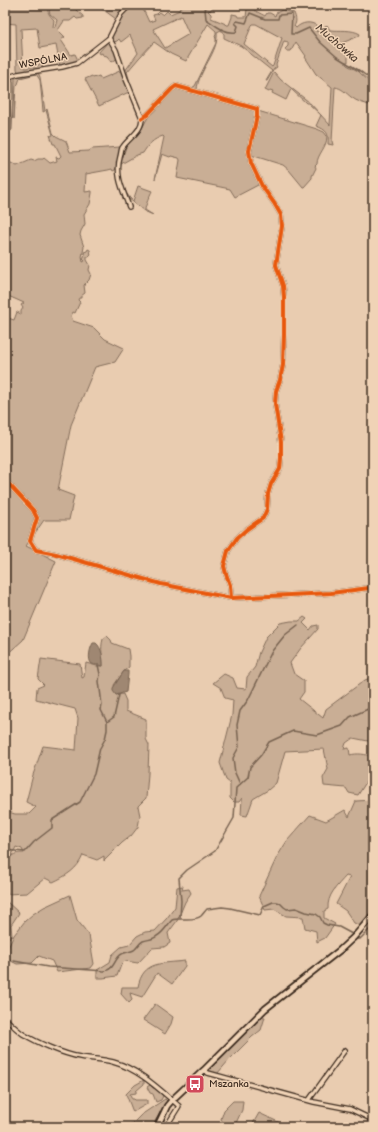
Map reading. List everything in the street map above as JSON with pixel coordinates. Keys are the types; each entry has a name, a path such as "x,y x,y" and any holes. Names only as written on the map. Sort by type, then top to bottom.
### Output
{"main road":[{"path":"157,1127 167,1106 172,1100 265,1010 340,950 354,937 373,915"}],"street":[{"name":"WSPÓLNA","path":"5,78 18,74 62,67 77,62 109,38 121,14 130,5"},
{"path":"109,38 116,50 142,118 142,123 137,132 122,148 118,164 118,176 129,207"},
{"path":"142,118 148,115 176,86 257,109 250,151 251,163 262,186 281,215 282,226 276,265 283,286 284,335 283,365 276,391 275,404 281,442 280,469 271,484 268,494 267,509 263,518 237,538 228,551 224,566 230,585 231,598"},
{"path":"5,480 33,510 37,518 30,541 36,550 56,554 161,584 231,598 331,593 369,588 373,589"},
{"path":"5,1018 24,1034 61,1051 79,1057 113,1062 146,1079 179,1106 166,1127"},
{"path":"309,1100 345,1050"},
{"path":"204,1070 309,1100 350,1109 373,1120"}],"shaded area":[{"path":"5,5 48,5 48,12 54,20 53,27 55,27 57,20 50,14 49,10 51,9 51,5 80,5 76,10 83,16 83,18 77,19 75,17 70,21 64,21 58,30 65,37 61,40 71,55 75,54 78,60 80,60 60,66 56,45 40,48 37,28 21,29 23,67 26,68 39,65 42,60 43,69 18,72 16,24 5,23"},
{"path":"97,5 126,5 116,19"},
{"path":"133,5 144,5 143,9 149,22 155,20 153,15 159,12 163,15 167,11 170,14 180,10 182,6 179,5 213,5 211,10 208,11 211,14 211,18 227,25 229,25 232,14 237,15 238,17 246,17 247,9 252,8 265,16 267,13 270,13 275,16 276,13 282,10 294,13 296,23 294,26 296,28 301,24 309,23 317,26 317,32 322,30 327,25 330,30 357,32 360,34 359,36 342,43 341,48 348,57 348,62 345,62 347,65 358,71 373,85 373,106 356,100 335,87 333,145 328,144 328,135 326,132 316,126 321,115 330,125 332,87 316,74 296,42 291,51 286,51 285,49 288,46 288,42 284,41 276,65 277,67 266,81 272,71 241,46 224,38 224,34 221,30 217,32 216,43 216,31 208,24 186,61 171,54 154,42 127,72 134,96 142,112 146,114 143,115 135,101 125,71 138,53 130,35 121,42 119,39 114,42 111,36 121,17","holes":["181,16 189,34 165,48 153,29","253,24 256,24 282,38 272,67 244,44"]},
{"path":"108,42 111,42 118,58 112,62 107,56 103,55 102,53 100,54 99,52"},
{"path":"216,43 201,75 197,90 190,89 195,86"},
{"path":"122,70 140,119 129,92 99,106 85,79 92,76 93,78 99,76 101,79"},
{"path":"38,72 40,77 45,111 43,112 40,80 36,74 20,78 16,86 14,119 15,77"},
{"path":"274,72 281,80 309,102 320,114 291,89 286,100 272,93 273,91 270,90 269,92 265,90"},
{"path":"12,78 13,81 5,83 5,80"},
{"path":"180,89 254,110 255,114 249,152 258,185 235,197 230,189 177,178 179,158 162,154 155,179 163,136 151,143 143,153 121,164 121,180 119,168 126,147 140,132 147,119 172,91"},
{"path":"13,97 12,130 5,134 11,129"},
{"path":"47,109 53,133 66,141 70,152 120,147 138,127 140,119 140,125 125,143 117,168 113,171 112,169 86,174 85,192 92,191 92,193 90,204 84,214 85,224 80,235 84,247 82,257 83,262 85,261 83,259 85,254 84,252 88,249 90,250 91,255 87,257 87,260 90,265 89,270 91,274 89,280 84,285 85,293 81,296 81,298 79,298 78,300 80,302 75,313 73,312 71,316 73,321 94,328 105,339 124,348 115,362 95,367 71,425 58,490 74,496 69,520 44,520 26,546 56,561 23,640 5,656 5,317 14,320 17,312 21,314 23,308 21,305 24,303 6,295 5,297 5,160 17,166 31,160 34,161 44,158 50,163 57,161 56,157 59,158 61,156 55,144 53,144 50,135 53,135"},
{"path":"258,111 317,129 324,132 327,136 327,140 317,160 312,178 304,187 283,165 251,155"},
{"path":"138,186 152,191 145,210 153,215 144,211 128,198 125,191 133,201"},
{"path":"304,617 307,619 303,623 310,630 313,626 318,625 318,629 290,663 294,674 304,681 304,692 299,699 323,718 326,709 365,680 373,677 373,742 353,738 346,743 344,749 349,748 350,755 362,754 373,757 373,771 358,795 349,793 346,788 324,786 323,778 328,769 324,749 285,751 276,783 253,799 247,816 241,815 242,798 239,802 234,802 230,798 230,783 226,780 220,763 232,715 233,700 225,698 221,688 213,683 224,674 233,678 237,688 246,689 247,677 255,667 259,652 266,637 280,623 299,621"},
{"path":"107,636 112,643 128,649 129,667 124,671 114,685 116,695 123,694 126,701 126,711 146,719 146,739 149,745 148,774 146,798 138,806 140,816 138,827 131,836 104,861 104,856 97,860 83,855 75,868 58,880 53,882 45,878 27,893 7,894 5,889 5,862 15,854 24,853 22,849 16,847 12,855 5,855 5,811 15,814 29,814 36,807 26,802 43,746 76,750 78,718 75,709 36,699 37,688 44,685 38,679 41,659 80,664 82,678 84,677 86,663 103,666 102,643 103,639"},
{"path":"93,643 96,643 101,650 103,666 92,664 90,662 90,654"},
{"path":"124,671 128,671 126,692 116,695 113,688"},
{"path":"373,800 373,913 360,926 354,923 346,911 336,904 350,877 346,876 333,891 329,899 328,909 324,911 324,918 335,924 325,938 317,942 316,931 305,928 303,917 286,916 274,909 265,910 259,896 277,857 287,841 310,815 326,821 345,810 349,817 356,801"},
{"path":"183,886 182,890 189,889 191,893 185,902 177,921 168,933 170,943 164,947 152,948 138,963 125,961 121,965 117,976 97,978 97,970 110,962 112,955 121,947 129,945 137,936 145,932 155,931 175,907 177,887"},
{"path":"70,895 77,920 89,935 94,964 91,968 57,972 52,961 39,956 32,963 17,964 9,960 8,948 14,935 25,921 44,907"},
{"path":"6,901 19,913 11,925 12,936 5,939 5,907"},
{"path":"185,961 185,966 172,984 157,973 142,997 130,993 132,1000 129,1003 121,994 122,987 138,987 144,972 149,968 162,963"},
{"path":"155,1004 173,1017 165,1034 143,1020"},
{"path":"262,1017 265,1017 261,1030 229,1060 217,1074 208,1071"},
{"path":"144,1080 144,1084 136,1091 136,1093 130,1094 132,1099 147,1100 147,1104 133,1112 126,1094 135,1085"},
{"path":"150,1085 163,1096 161,1100 156,1102 153,1094 150,1093 147,1087"},
{"path":"165,1099 167,1101 156,1119 154,1127 129,1127 141,1115"},
{"path":"233,1101 243,1101 242,1110 236,1123 231,1127 221,1119 224,1110"},
{"path":"259,1113 289,1127 251,1127"}],"waterway":[{"name":"Muchówka","path":"208,5 205,9 206,19 228,32 236,32 238,26 235,23 237,21 246,23 250,13 265,19 278,19 279,15 292,14 291,34 296,34 309,28 320,42 337,57 373,81"},
{"path":"240,784 235,773 233,758 239,747 237,725 240,711 248,700 272,651 285,635 298,625"},
{"path":"5,850 25,852 34,842 52,828 52,820 80,802 94,774 100,748 105,739 107,730 107,722 101,710 100,674 98,665"},
{"path":"107,722 114,717 119,695"},
{"path":"180,918 181,901 179,878 187,870 215,851 234,818 236,788 248,777 250,767 261,755 269,742 293,731 317,735 342,726 350,717 368,709 373,704"},
{"path":"5,875 5,885"},
{"path":"14,961 48,967 105,971 111,968 119,956 134,950 143,941 154,938 164,930 172,920 195,919 201,916 207,909 222,907 260,915 264,906 273,902 280,903 287,909 296,908 316,914 320,917 323,923 339,927 352,934"},
{"path":"357,939 360,939 373,926"}],"cycle path":[{"path":"142,118 147,115 176,86 257,109 257,116 249,151 251,163 262,186 281,215 282,226 276,265 283,286 284,335 283,365 276,391 275,404 281,442 280,469 271,484 268,494 267,509 263,518 237,538 228,551 224,566 230,585 231,598"},
{"path":"5,480 33,510 37,518 30,541 36,550 56,554 161,584 231,598 331,593 369,588 373,589"}],"place":[{"name":"Mszanka","path":"195,1084"}]}
